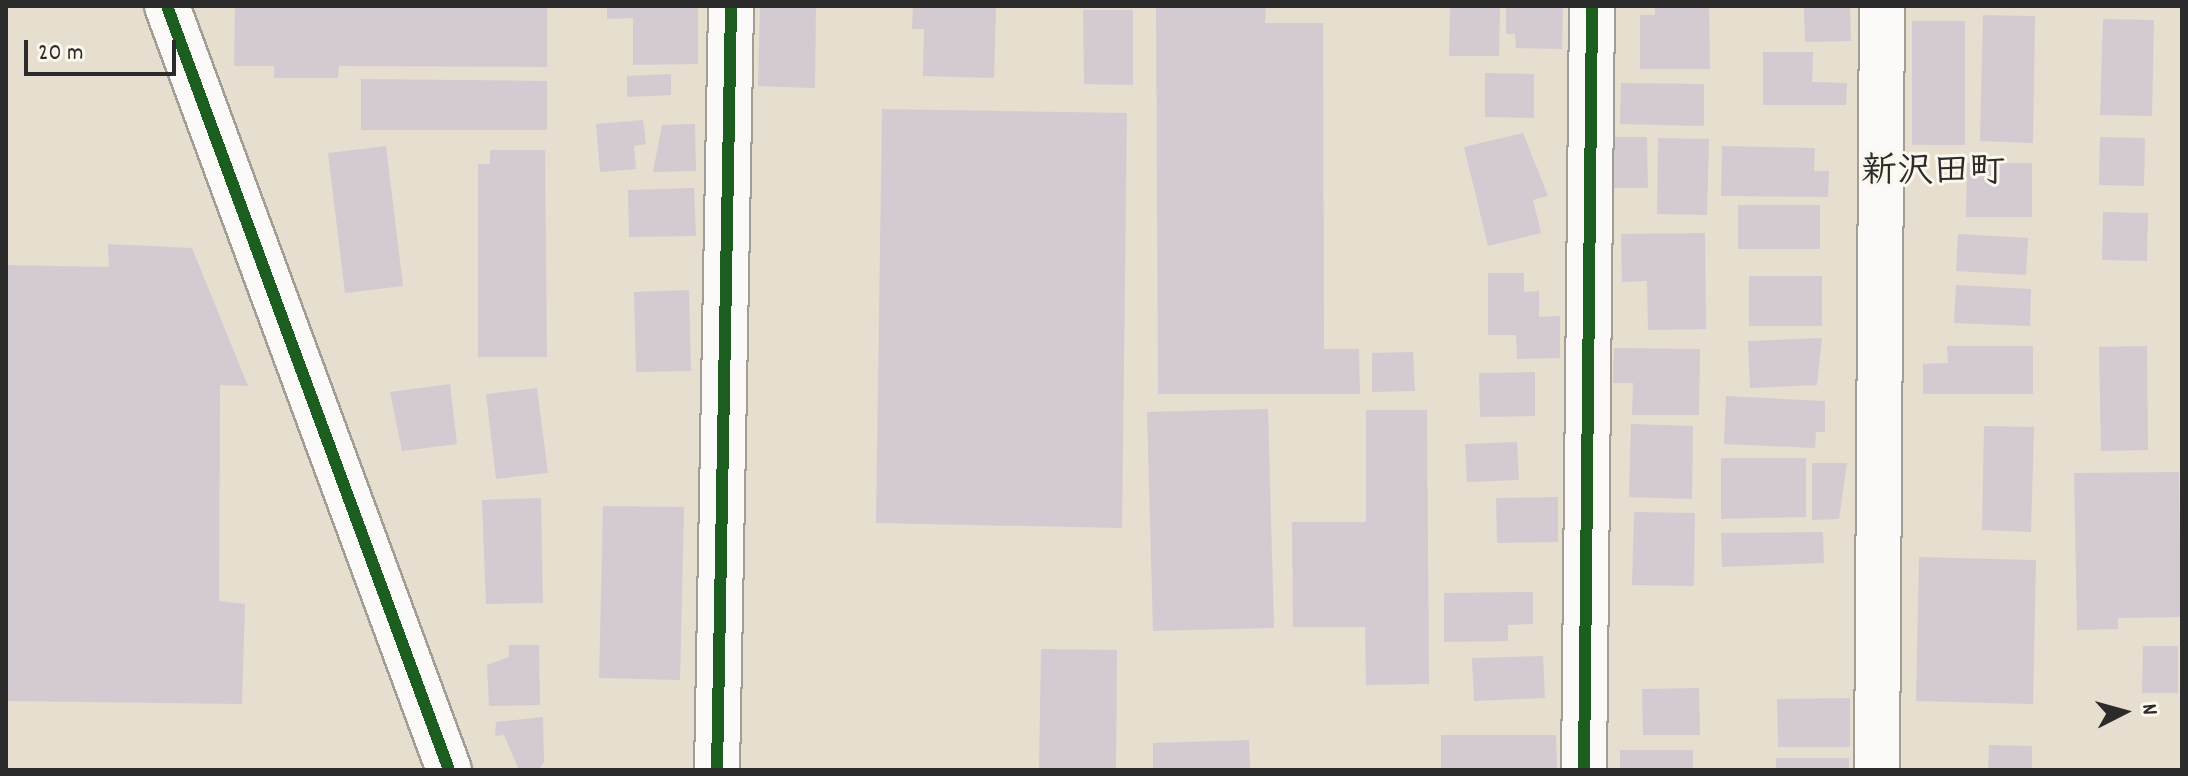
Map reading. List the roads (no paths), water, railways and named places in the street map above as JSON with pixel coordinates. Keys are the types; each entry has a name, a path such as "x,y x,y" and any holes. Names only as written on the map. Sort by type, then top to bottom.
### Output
{"street":[{"path":"167,6 449,770"},
{"path":"717,770 731,6"},
{"path":"1584,770 1592,6"},
{"path":"1877,770 1882,6"}],"district":[{"name":"新沢田町","path":"1933,175"}]}
